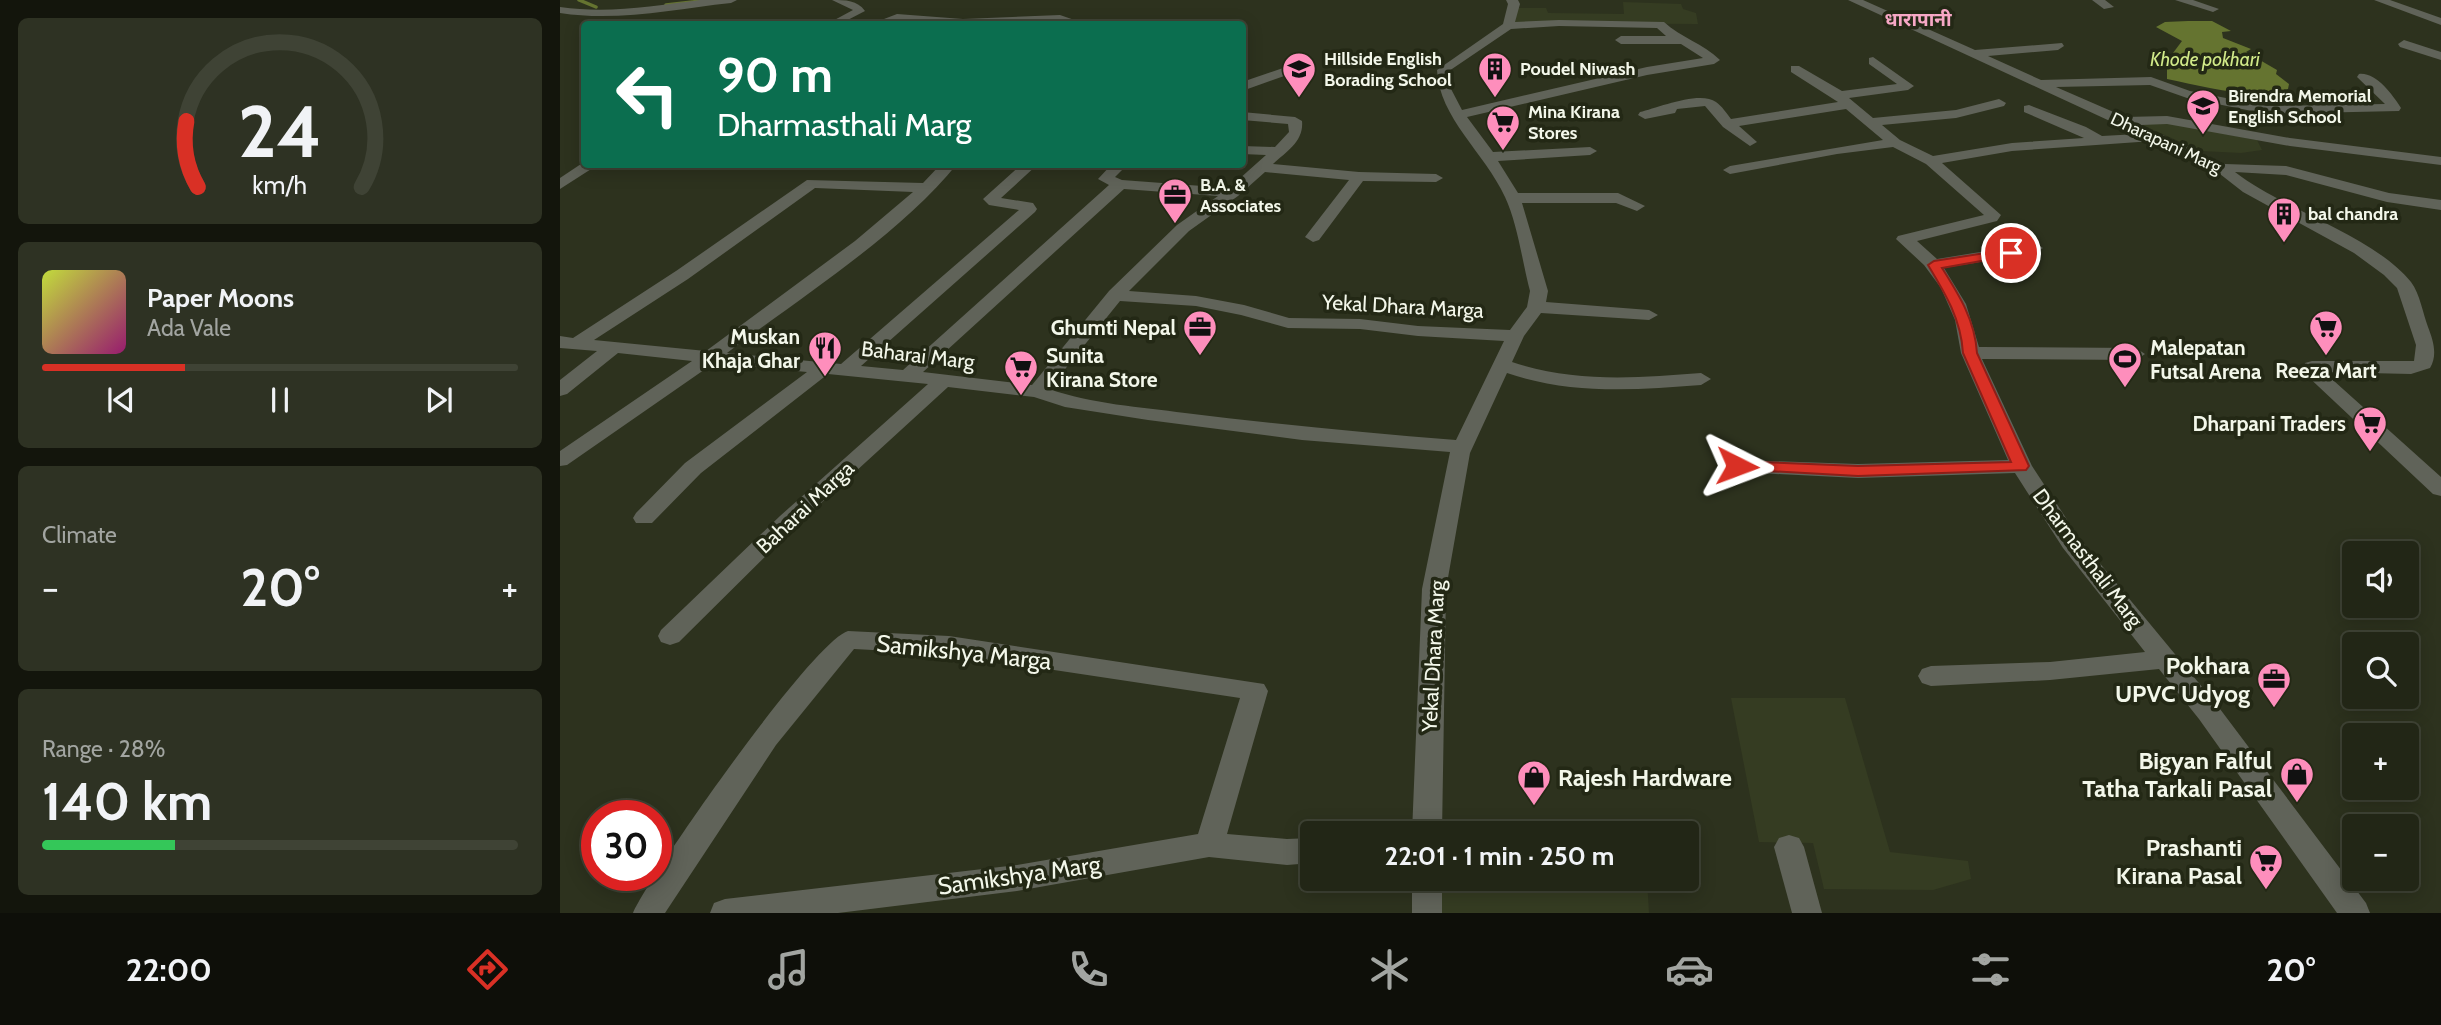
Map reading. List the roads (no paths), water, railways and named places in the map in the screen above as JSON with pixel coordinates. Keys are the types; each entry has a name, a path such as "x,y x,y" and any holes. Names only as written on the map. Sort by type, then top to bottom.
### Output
{"street":[{"path":"581,14 639,0"},
{"path":"560,10 581,14 619,13 731,0"},
{"path":"838,0 856,6 859,11 838,21"},
{"path":"1508,26 1514,4 1512,0"},
{"name":"Dharapani Marg","path":"1854,0 2223,168 2248,189 2360,250 2390,271 2405,286 2433,346 2423,364 2411,368 2324,366 2312,367 2312,371 2441,489"},
{"path":"2181,0 2216,4"},
{"path":"2379,0 2441,22"},
{"path":"886,21 897,17 950,21"},
{"path":"987,21 1059,18 1070,21"},
{"path":"1649,315 1536,307 1539,290 1513,198 1489,157 1458,115 1444,87 1443,70 1508,26 1559,23 1634,26 1660,24 1675,40"},
{"path":"1458,115 1647,71 1714,60 1684,40 1617,40"},
{"path":"2404,44 2441,56"},
{"path":"1970,54 2058,46"},
{"path":"1728,124 1908,86 1872,61"},
{"name":"Dharmasthali Marg","path":"1795,69 1843,100 1895,143 1931,161 1993,215 1991,218 1904,239 1934,265 1964,318 1969,334 1970,353 2021,466 2071,543 2166,659 2358,913"},
{"path":"2078,70 2117,70 2125,72 2133,81"},
{"path":"1246,85 1283,72"},
{"path":"2033,82 2151,81 2187,94 2267,110 2395,108 2386,95 2363,77"},
{"path":"1645,115 1670,110 1669,106 1672,105 1706,102 1749,142"},
{"path":"1872,122 1939,116 1998,103"},
{"path":"2029,109 2081,130 2098,140"},
{"path":"1037,391 1115,295 1183,228 1233,193 1292,139 1296,132 1295,121 1246,116"},
{"path":"2122,122 2167,120 2277,140 2441,161"},
{"path":"1931,161 2012,147 2156,136"},
{"path":"1730,170 1837,150 1895,143"},
{"path":"1246,150 1277,151"},
{"path":"1489,157 1590,151"},
{"path":"1260,167 1359,176 1436,178"},
{"path":"560,184 586,168"},
{"path":"560,460 623,421 844,258 929,188 946,168"},
{"path":"644,518 693,468 835,368 1029,209 1028,206 994,202 991,199 1026,168"},
{"path":"1117,168 1105,179 1120,184 1233,193"},
{"path":"2223,168 2314,175 2390,198 2441,205"},
{"path":"1313,237 1359,176"},
{"path":"568,343 682,275 812,183 929,188"},
{"path":"907,376 1120,184"},
{"path":"1513,198 1618,198 1637,206"},
{"path":"1934,265 2035,248"},
{"name":"Yekal Dhara Marga","path":"1115,295 1196,301 1244,310 1288,323 1360,324 1418,331 1515,336"},
{"name":"Yekal Dhara Marg","path":"1427,821 1434,589 1461,447 1515,336 1536,307"},
{"name":"Baharai Marg","path":"568,343 944,380 1037,391 1065,401 1161,416 1302,434 1461,447"},
{"path":"560,390 614,347"},
{"path":"1970,353 2136,354"},
{"path":"1501,365 1533,376 1562,381 1612,383 1701,379"},
{"name":"Baharai Marga","path":"670,636 788,521 944,380"},
{"path":"1737,466 1858,471 2021,466"},
{"name":"Samikshya Marga","path":"648,913 770,731 809,682 848,640 949,645 1255,691 1209,845"},
{"path":"1931,676 2050,671 2166,659"},
{"name":"Samikshya Marg","path":"725,913 1017,878 1209,845 1300,850"},
{"path":"1789,846 1807,913"},
{"path":"1427,891 1427,913"}],"water":[{"name":"Khode pokhari","path":"2212,21 2231,31 2222,32 2223,38 2251,49 2246,52 2277,70 2276,74 2289,84 2288,89 2243,93 2167,79 2167,61 2182,41 2156,27 2165,22"}],"waterway":[{"path":"579,0 596,7"},
{"path":"666,5 710,0"}],"place":[{"name":"Hillside English Borading School","path":"1299,99"},
{"name":"Poudel Niwash","path":"1495,99"},
{"name":"Birendra Memorial English School","path":"2203,136"},
{"name":"Mina Kirana Stores","path":"1503,152"},
{"name":"B.A. & Associates","path":"1175,225"},
{"name":"bal chandra","path":"2284,244"},
{"name":"Ghumti Nepal","path":"1200,357"},
{"name":"Reeza Mart","path":"2326,357"},
{"name":"Muskan Khaja Ghar","path":"825,378"},
{"name":"Malepatan Futsal Arena","path":"2125,389"},
{"name":"Sunita Kirana Store","path":"1021,397"},
{"name":"Dharpani Traders","path":"2370,453"},
{"name":"Pokhara UPVC Udyog","path":"2274,709"},
{"name":"Bigyan Falful Tatha Tarkali Pasal","path":"2297,804"},
{"name":"Rajesh Hardware","path":"1534,807"},
{"name":"Prashanti Kirana Pasal","path":"2266,891"}],"district":[{"name":"धारापानी","path":"1918,19"}]}
